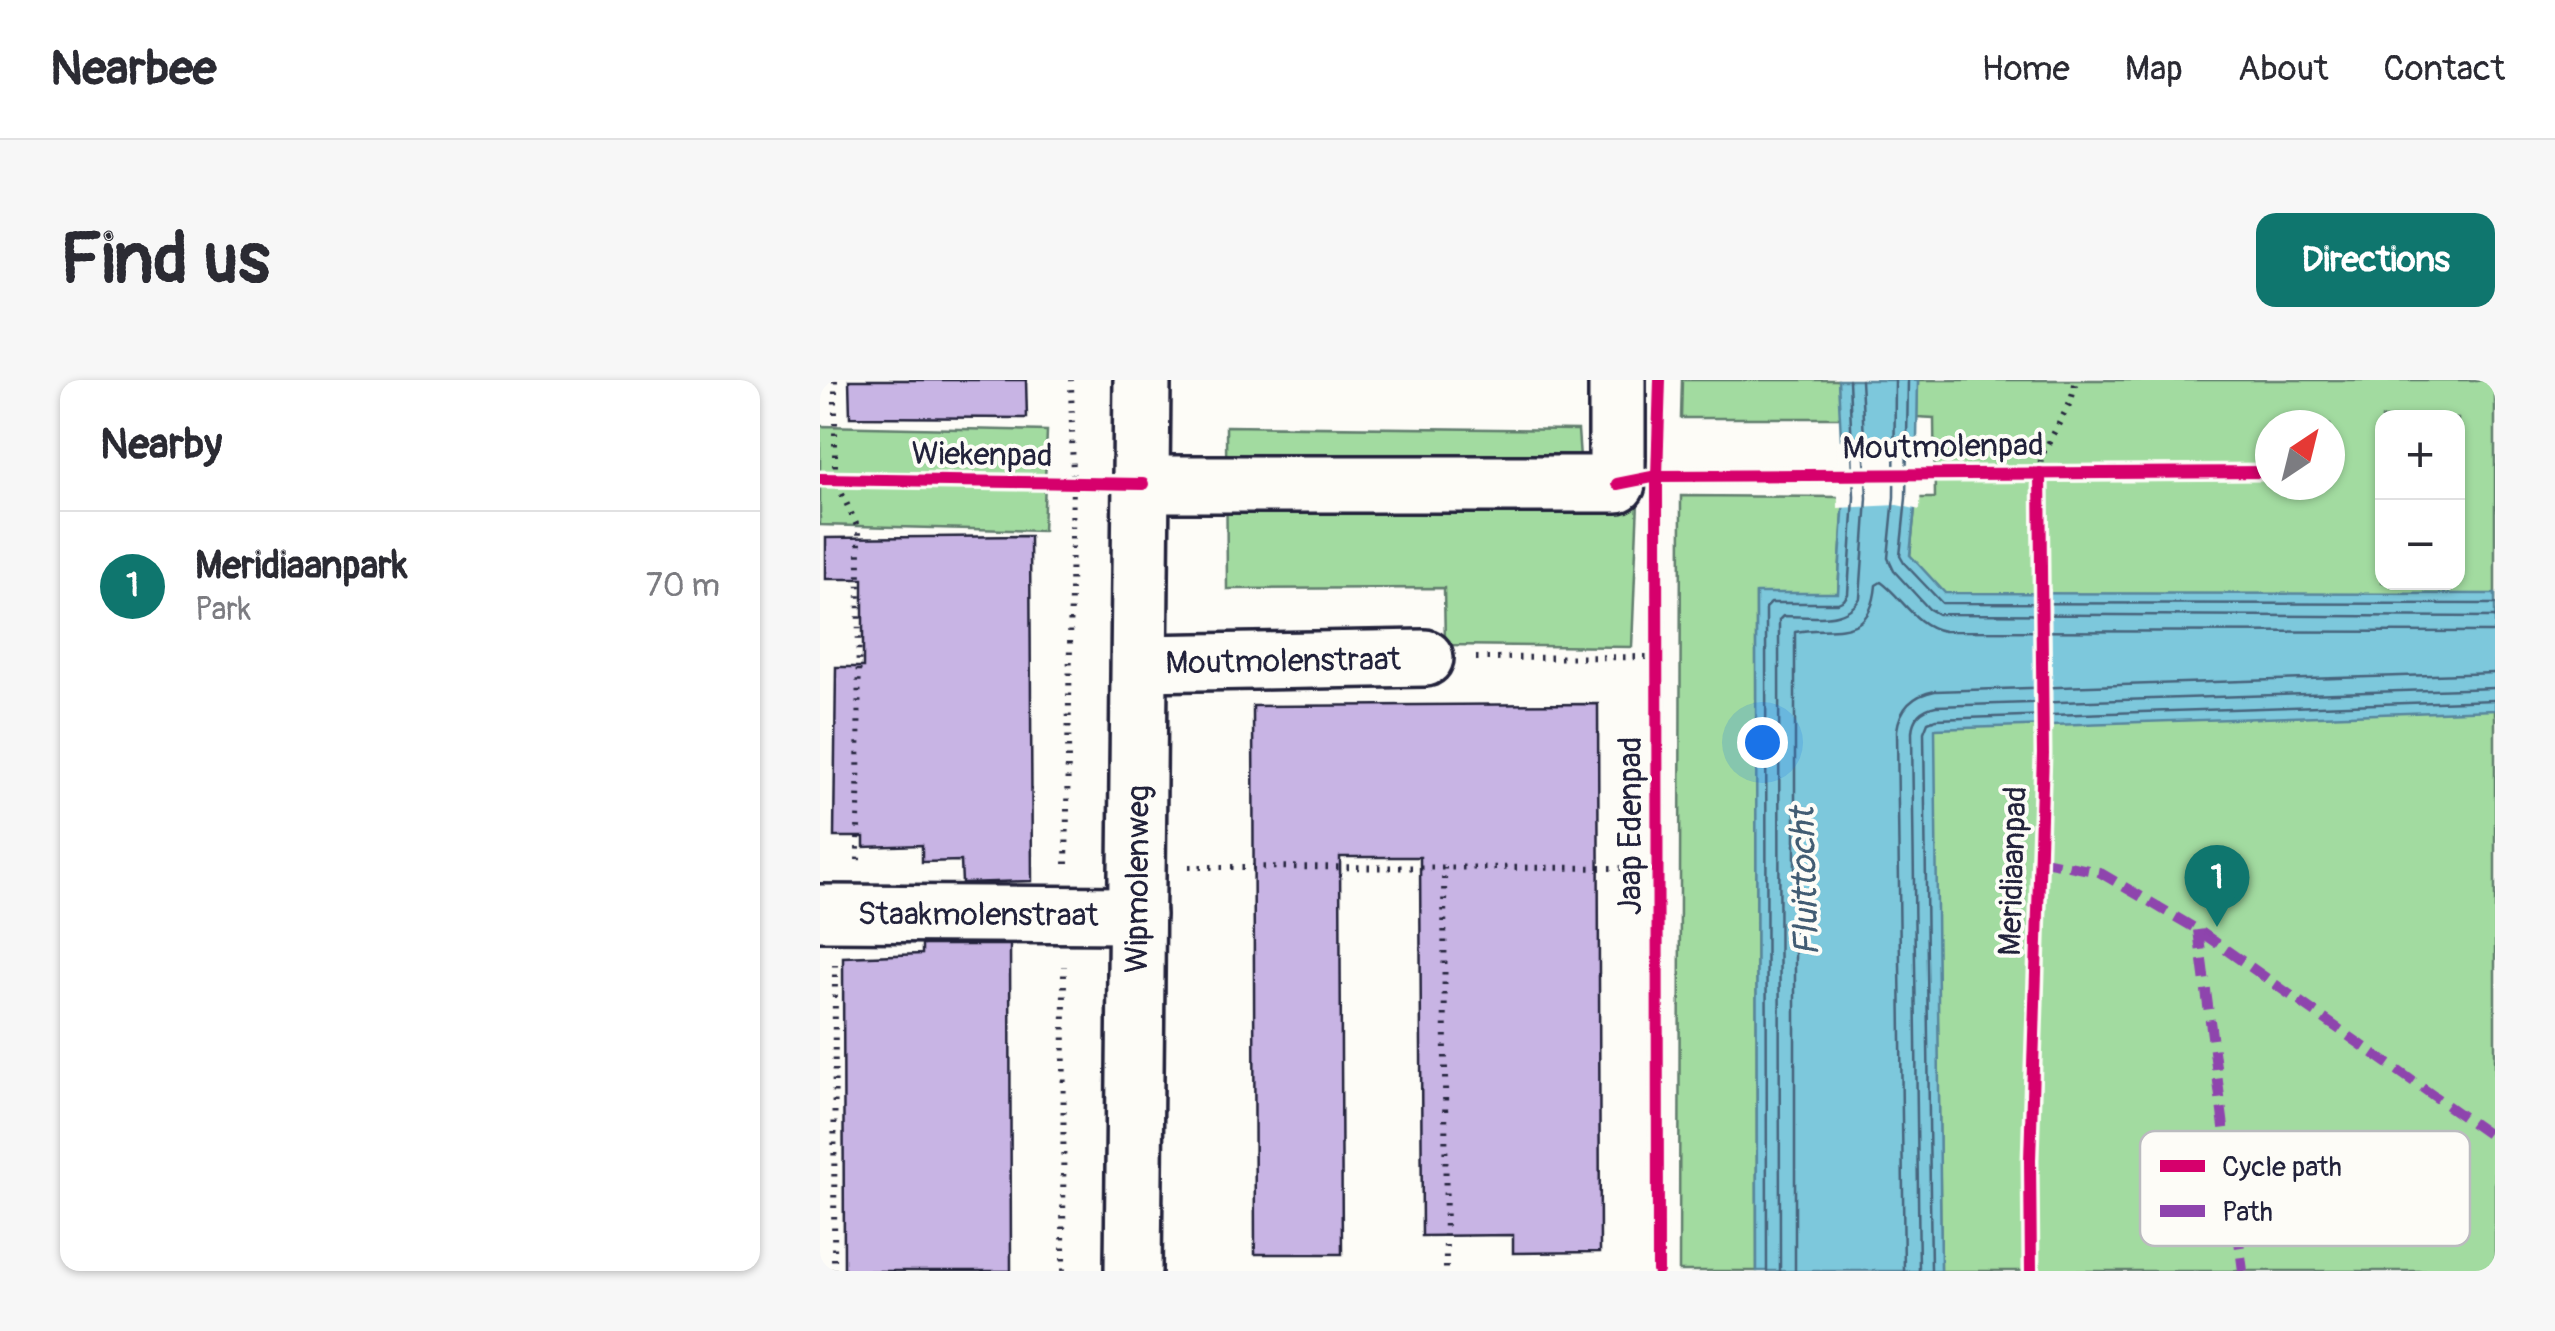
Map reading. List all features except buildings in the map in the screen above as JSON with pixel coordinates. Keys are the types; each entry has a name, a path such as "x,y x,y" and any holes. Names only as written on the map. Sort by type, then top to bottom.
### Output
{"street":[{"name":"Wipmolenweg","path":"1133,1271 1142,380"},
{"path":"1143,484 1617,484 1616,380"},
{"name":"Moutmolenstraat","path":"1141,663 1424,658"},
{"name":"Staakmolenstraat","path":"839,913 1064,915 1137,891"}],"path":[{"path":"834,1271 835,956 859,530 827,479 836,380"},
{"path":"1063,1271 1072,380"},
{"path":"2040,491 2041,457 2072,401 2076,380"},
{"path":"827,479 854,479"},
{"path":"1657,639 1657,676"},
{"path":"1424,658 1657,657"},
{"path":"1444,868 1446,1271"},
{"path":"1137,891 1444,868 1658,868"}],"green space":[{"path":"1682,380 1838,380 1842,418 1681,418"},
{"path":"1918,380 2495,380 2495,1271 1941,1271 1934,729 1910,556 1916,498 1935,498 1934,418 1917,417"},
{"path":"820,426 1047,431 1043,531 820,525"},
{"path":"1226,426 1578,430 1583,500 1638,500 1632,647 1445,645 1444,588 1227,589"},
{"path":"1681,496 1844,497 1838,593 1756,594 1757,1271 1679,1271"}],"water":[{"name":"Fluittocht","path":"1838,380 1918,380 1916,498 1910,555 1945,593 2495,594 2495,710 1935,729 1941,1271 1757,1271 1756,593 1838,593 1844,497"}],"pier":[{"path":"1922,438 1920,510 1897,505 1838,508 1837,440"},
{"path":"2034,588 2051,589 2053,730 2033,730"}],"marked path":[{"path":"2039,860 2099,872 2198,930 2495,1139"},
{"path":"2198,930 2225,1131"},
{"path":"2240,1246 2243,1271"}],"cycle path":[{"name":"Jaap Edenpad","path":"1658,1271 1660,380"},
{"name":"Moutmolenpad","path":"1617,484 1657,476 2255,472"},
{"name":"Moutmolenpad","path":"2031,1271 2030,1160 2043,754 2040,473"},
{"name":"Wiekenpad","path":"820,479 1143,484"}],"place":[{"name":"Meridiaanpark","path":"2217,927"}]}
